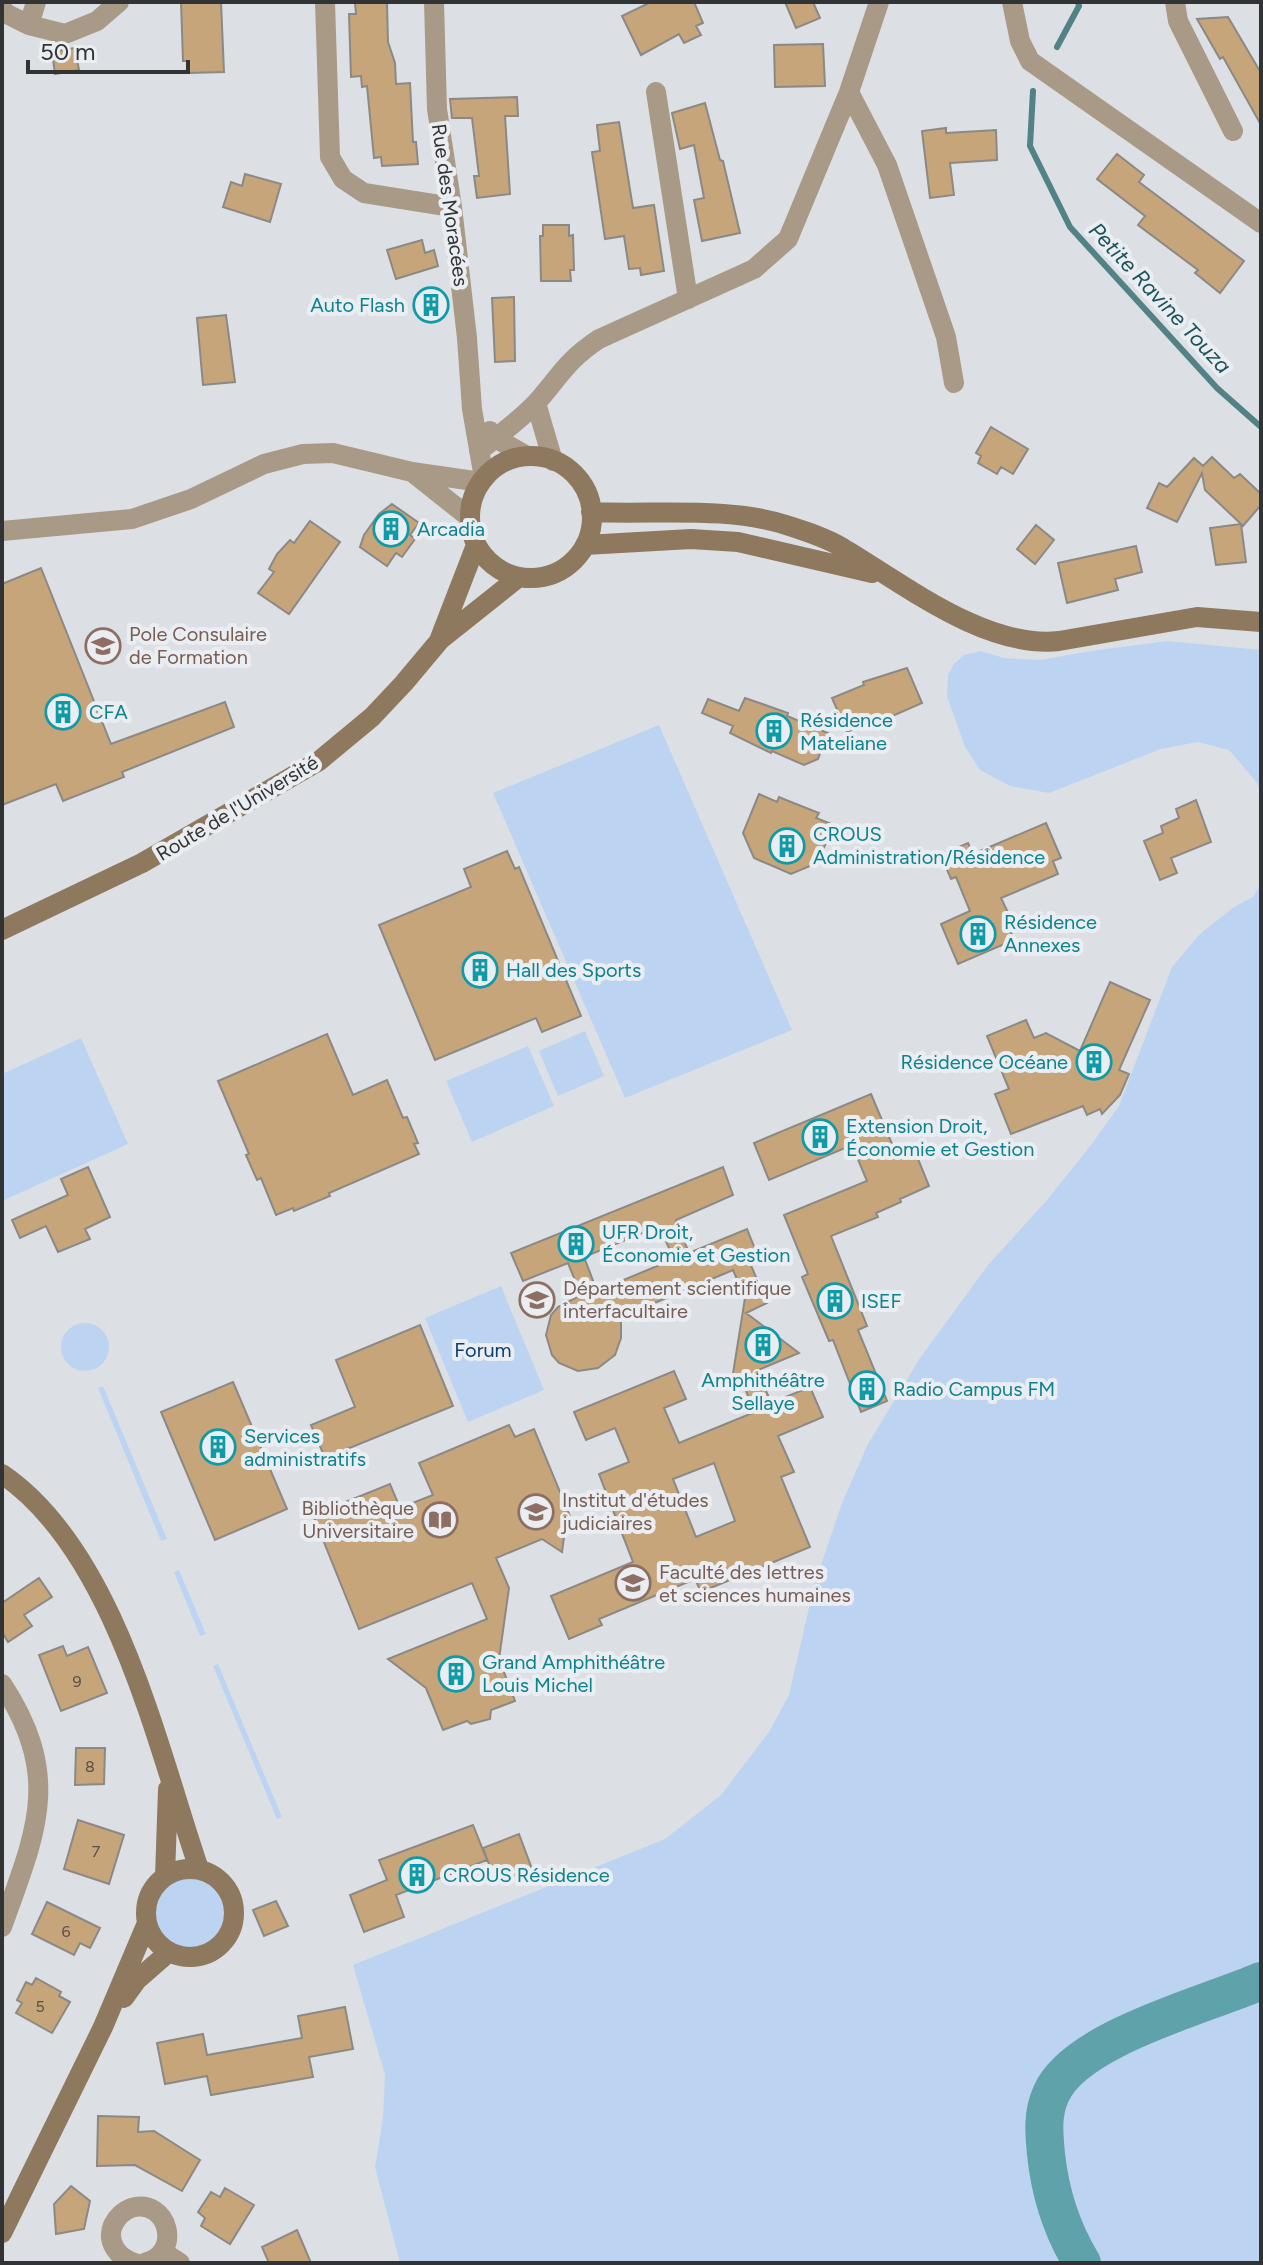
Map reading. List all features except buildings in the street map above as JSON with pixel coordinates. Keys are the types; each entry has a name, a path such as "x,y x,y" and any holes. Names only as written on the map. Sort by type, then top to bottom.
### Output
{"main road":[{"path":"527,456 553,461 568,469 580,481 591,512 591,529 576,558 553,574 519,577 494,566 476,545 470,518 473,499 482,480 506,462 527,456"},
{"path":"591,512 736,514 765,519 841,546 884,575 986,630 1014,639 1040,643 1197,617 1261,622"},
{"path":"585,545 691,539 738,542 884,575"},
{"name":"Route de l'Université","path":"440,640 476,545"},
{"name":"Route de l'Université","path":"2,930 142,863 319,761 372,717 440,640 519,577"},
{"path":"2,1474 39,1506 62,1534 95,1587 145,1700 199,1869"},
{"path":"165,1877 169,1777"},
{"path":"187,1869 199,1869 219,1879 227,1888 234,1908 232,1928 217,1948 206,1954 193,1957 169,1952 159,1945 147,1923 145,1913 151,1892 165,1877 187,1869"},
{"path":"2,2233 103,2027 147,1923"},
{"path":"103,2027 137,1980 169,1952"}],"street":[{"path":"29,25 36,2"},
{"path":"2,9 29,25 65,34 97,21 119,2"},
{"path":"325,2 330,157 343,179 364,193 452,207"},
{"name":"Rue des Moracées","path":"434,2 437,109 452,207 482,480"},
{"path":"479,451 536,403 564,366 581,351 599,339 754,269 788,239 849,92 879,2"},
{"path":"1012,2 1020,41 1030,61 1261,223"},
{"path":"1175,2 1178,21 1233,131"},
{"path":"656,92 688,299"},
{"path":"849,92 887,165 946,337 954,383"},
{"path":"536,403 553,461"},
{"path":"472,409 495,438 527,456"},
{"path":"2,531 132,519 191,499 264,464 303,454 333,453 412,472 482,480"},
{"path":"412,472 470,518"},
{"path":"2,1684 16,1706 29,1738 39,1771 39,1802 35,1832 2,1927"},
{"path":"135,2263 117,2252 111,2234 118,2217 133,2207 152,2209 165,2222 171,2258 144,2263"}],"green space":[{"path":"1168,641 1261,650 1261,795 1257,783 1229,750 1198,742 1161,749 1049,793 1010,786 980,770 965,747 947,696 948,676 953,665 964,655 981,651 1004,658 1040,660"},
{"path":"659,725 792,1030 625,1098 493,793"},
{"path":"1261,884 1261,2263 400,2263 375,2167 383,2118 385,2075 353,1965 665,1839 721,1795 769,1732 789,1695 814,1586 842,1503 868,1444 920,1358 988,1265 1047,1200 1119,1106 1172,967 1200,934 1234,907 1253,897"},
{"path":"585,1031 604,1076 558,1096 539,1051"},
{"path":"81,1038 128,1144 2,1201 2,1074"},
{"path":"528,1046 554,1106 472,1142 446,1081"},
{"name":"Forum","path":"501,1286 544,1390 468,1422 425,1318"},
{"path":"85,1323 94,1324 102,1330 108,1338 108,1356 102,1364 94,1370 85,1371 76,1370 68,1364 62,1356 61,1347 62,1338 68,1330 76,1324"},
{"path":"103,1386 167,1539 161,1541 98,1388"},
{"path":"179,1570 206,1634 200,1636 174,1572"},
{"path":"218,1664 282,1817 277,1819 213,1666"},
{"path":"190,1877 210,1883 220,1893 226,1913 220,1933 210,1943 190,1949 170,1943 160,1933 154,1913 160,1893 170,1883"}],"waterway":[{"name":"Petite Ravine Touza","path":"1057,47 1079,6 1078,2"},
{"name":"Petite Ravine Touza","path":"1033,91 1030,146 1070,227 1217,388 1261,427"},
{"path":"1082,2263 1063,2224 1050,2183 1044,2131 1051,2094 1065,2074 1086,2056 1113,2040 1261,1981"}],"place":[{"name":"Auto Flash","path":"431,305"},
{"name":"Arcadia","path":"391,529"},
{"name":"Pole Consulaire de Formation","path":"103,646"},
{"name":"CFA","path":"63,712"},
{"name":"Résidence Mateliane","path":"774,731"},
{"name":"CROUS Administration/Résidence","path":"787,846"},
{"name":"Résidence Annexes","path":"978,934"},
{"name":"Hall des Sports","path":"480,970"},
{"name":"Résidence Océane","path":"1094,1062"},
{"name":"Extension Droit, Économie et Gestion","path":"820,1137"},
{"name":"UFR Droit, Économie et Gestion","path":"576,1244"},
{"name":"Département scientifique interfacultaire","path":"537,1300"},
{"name":"ISEF","path":"835,1301"},
{"name":"Amphithéâtre Sellaye","path":"763,1345"},
{"name":"Radio Campus FM","path":"867,1389"},
{"name":"Services administratifs","path":"218,1447"},
{"name":"Institut d'études judiciaires","path":"536,1512"},
{"name":"Bibliothèque Universitaire","path":"440,1520"},
{"name":"Faculté des lettres et sciences humaines","path":"633,1583"},
{"name":"Grand Amphithéâtre Louis Michel","path":"456,1674"},
{"name":"CROUS Résidence","path":"417,1875"}]}
